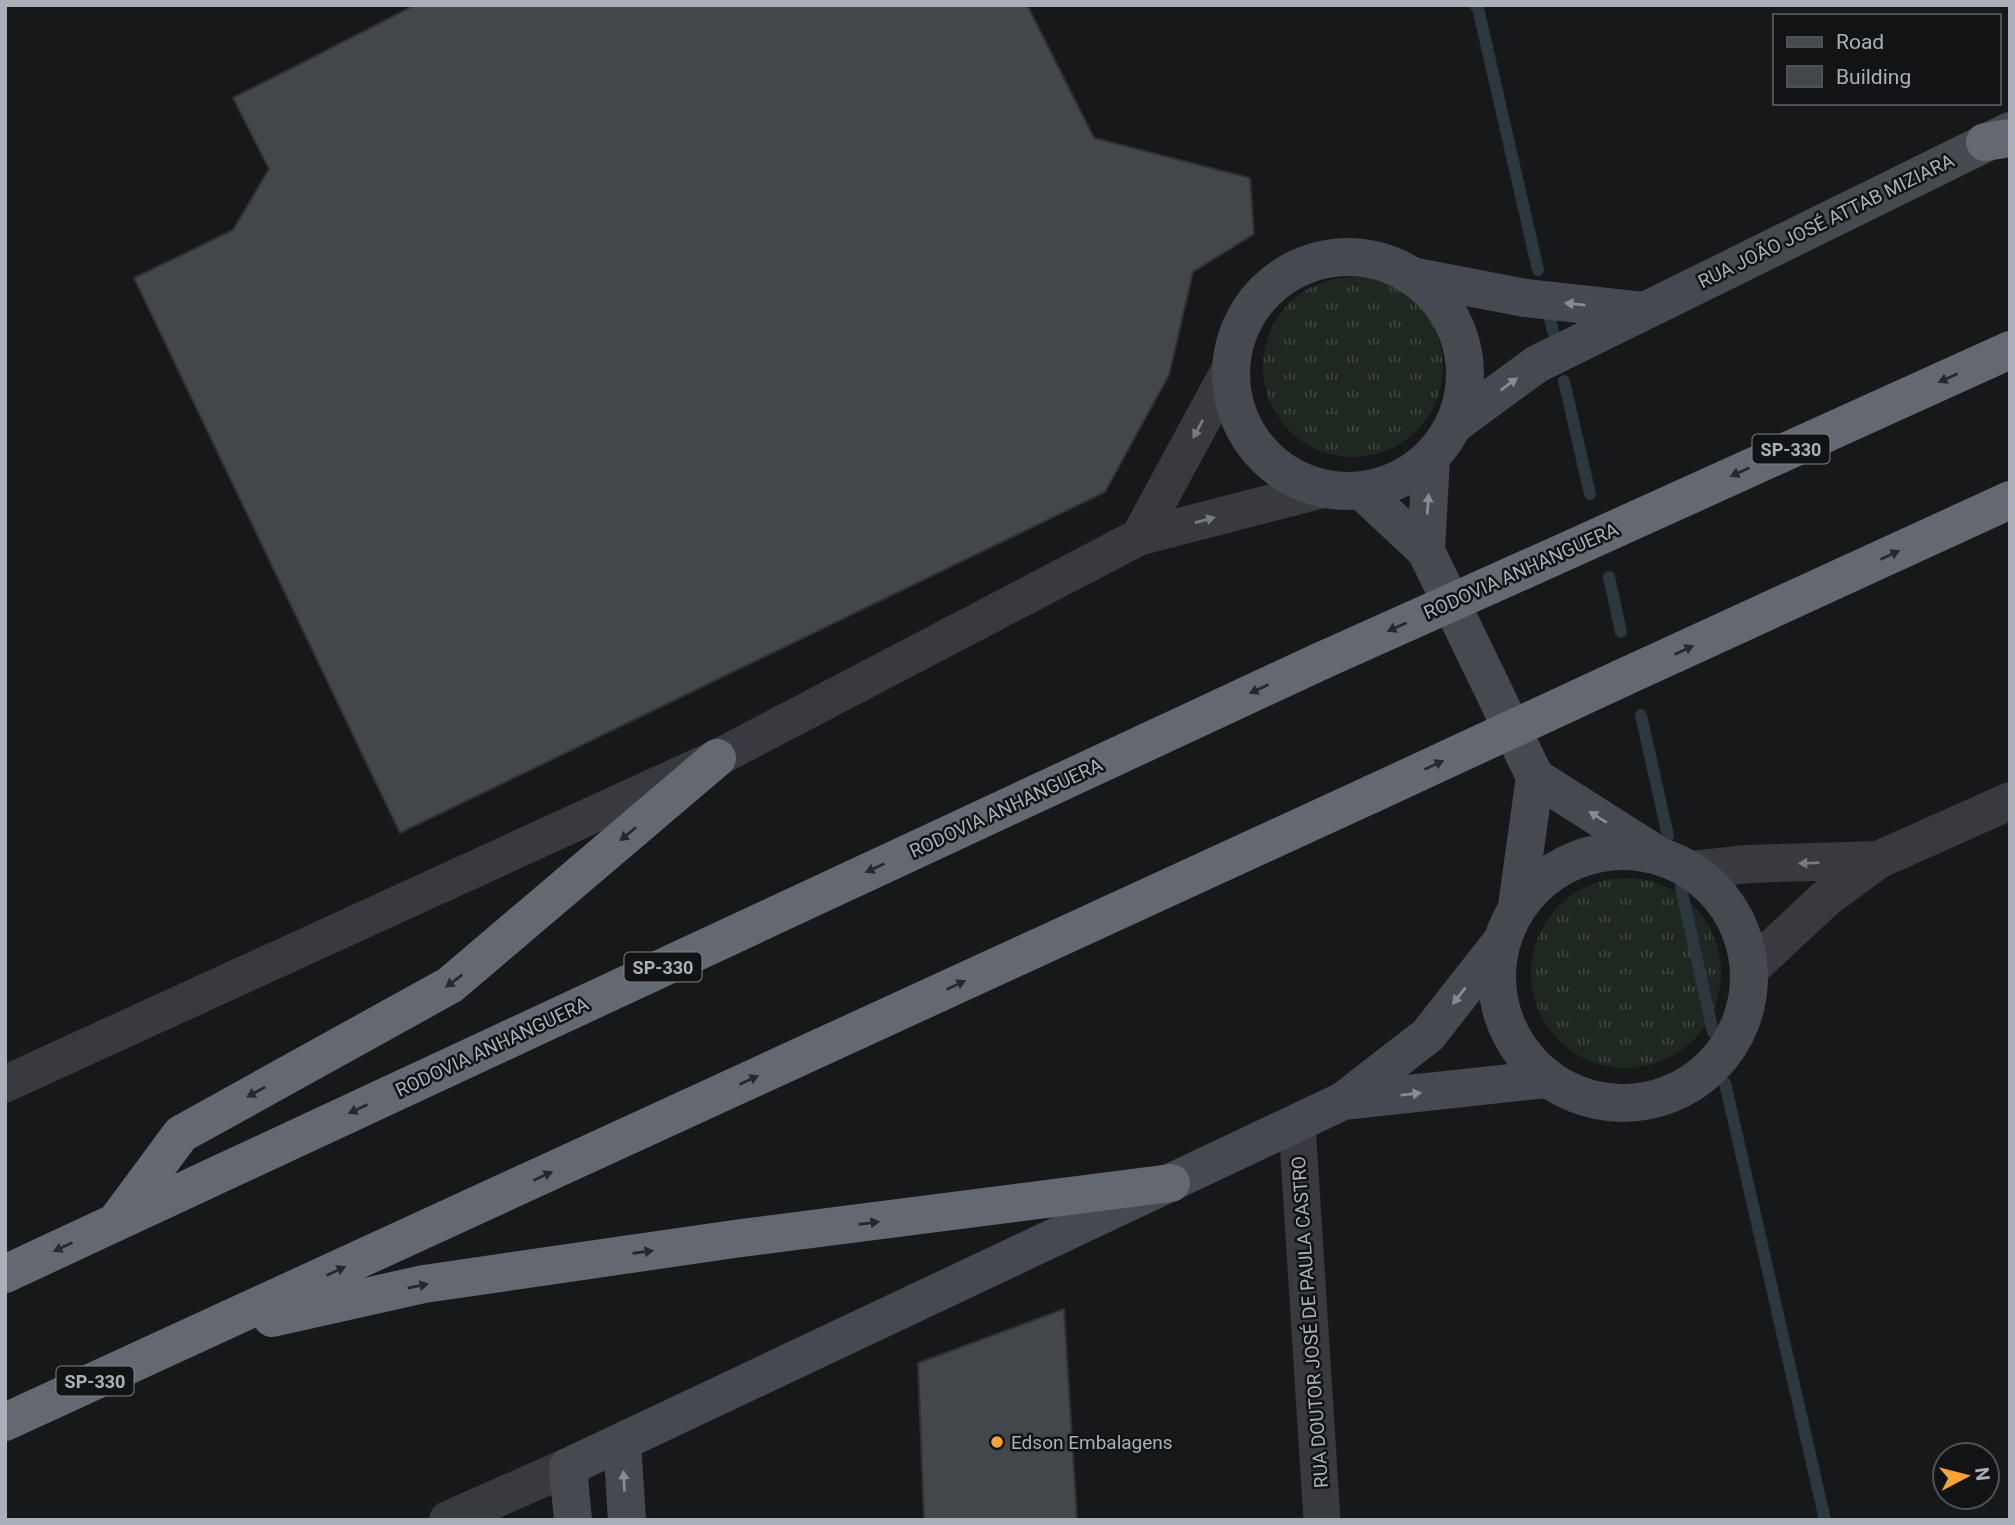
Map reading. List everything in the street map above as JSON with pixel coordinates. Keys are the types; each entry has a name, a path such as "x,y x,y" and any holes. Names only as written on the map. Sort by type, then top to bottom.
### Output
{"highway":[{"name":"RODOVIA ANHANGUERA","path":"5,1273 1321,661 2010,350"},
{"name":"SP-330","path":"5,1422 2010,500"},
{"path":"116,1222 181,1134 450,985 717,758"},
{"path":"185,1340 424,1284 734,1239 1171,1183"}],"main road":[{"name":"RUA JOÃO JOSÉ ATTAB MIZIARA","path":"1454,424 1537,363 2002,137"},
{"path":"1416,277 1445,307 1462,344 1465,385 1454,424 1431,458 1400,481 1362,492 1321,490 1284,473 1254,446 1236,410 1230,369 1237,333 1254,302 1280,277 1313,261 1348,255 1384,261 1416,277 1525,298 1643,312"},
{"path":"1426,551 1431,458"},
{"path":"1362,492 1426,551 1535,777 1656,854 1692,870 1721,896 1741,931 1749,970 1745,1011 1728,1049 1699,1078 1664,1097 1623,1104 1583,1098 1547,1079 1520,1052 1503,1017 1496,980 1501,942"},
{"path":"573,1520 568,1467 1343,1101 1428,1035 1501,942 1517,906 1535,777"},
{"path":"1517,906 1544,877 1578,857 1617,849 1656,854"},
{"path":"1343,1101 1547,1079"},
{"path":"622,1443 627,1520"}],"street":[{"path":"1139,537 1230,369"},
{"path":"5,1084 717,758 1139,537 1321,490"},
{"path":"1749,970 1825,899 1878,860 2010,800"},
{"path":"1692,870 1747,864 1878,860"},
{"name":"RUA DOUTOR JOSÉ DE PAULA CASTRO","path":"1297,1124 1322,1520"},
{"path":"448,1520 568,1467"}],"green space":[{"path":"1353,277 1371,278 1388,284 1417,303 1436,332 1442,349 1442,385 1436,402 1417,431 1388,450 1371,456 1353,457 1335,456 1318,450 1289,431 1270,402 1264,385 1263,367 1264,349 1270,332 1289,303 1318,284 1335,278"},
{"path":"1626,878 1662,886 1679,894 1693,906 1705,920 1713,937 1721,973 1713,1009 1705,1026 1693,1040 1679,1052 1662,1060 1626,1068 1590,1060 1573,1052 1559,1040 1547,1026 1539,1009 1531,973 1539,937 1547,920 1559,906 1573,894 1590,886"}],"building":[{"path":"415,5 1027,5 1094,138 1250,178 1254,234 1193,272 1169,375 1105,492 400,833 134,278 233,230 269,169 233,98"},
{"name":"Edson Embalagens","path":"1064,1309 1077,1520 924,1520 918,1363"}],"waterway":[{"path":"1475,5 1478,8 1538,270"},
{"path":"1550,318 1553,332"},
{"path":"1564,381 1590,494"},
{"path":"1609,577 1621,632"},
{"path":"1641,715 1668,836"},
{"path":"1681,888 1713,1032"},
{"path":"1725,1083 1825,1520"}],"place":[{"name":"Edson Embalagens","path":"997,1442"}]}
